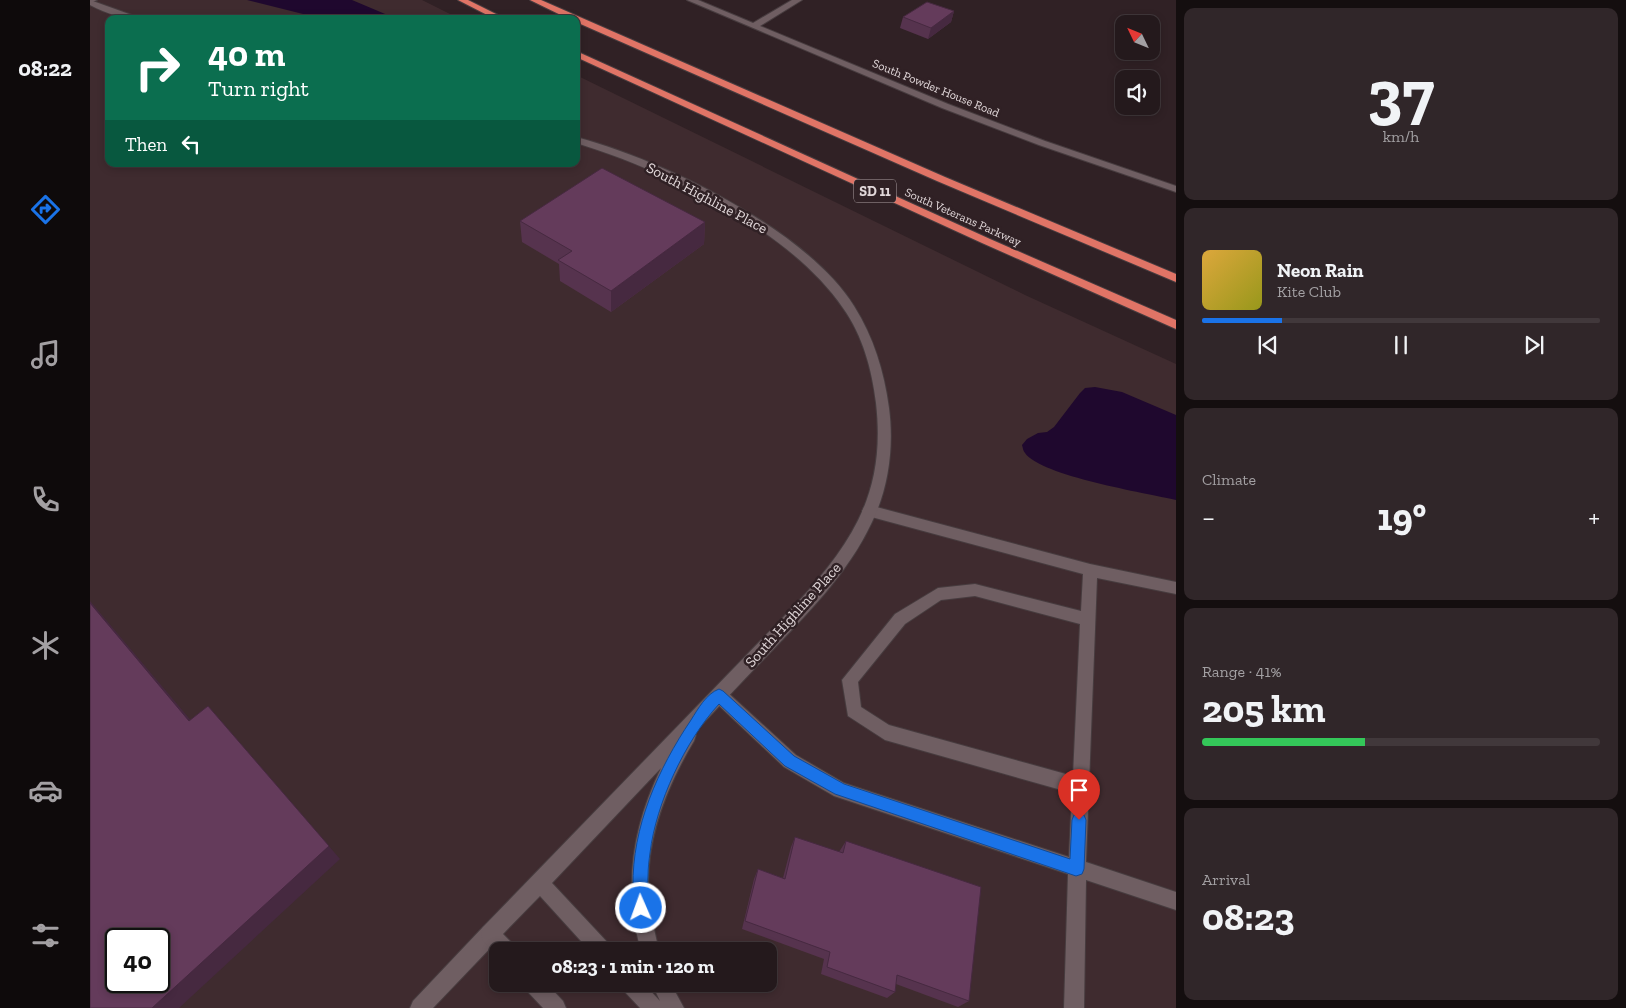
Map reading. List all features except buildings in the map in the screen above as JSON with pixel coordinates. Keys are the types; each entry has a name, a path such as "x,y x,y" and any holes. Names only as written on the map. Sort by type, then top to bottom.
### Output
{"highway":[{"path":"462,0 494,15"},
{"name":"South Veterans Parkway","path":"534,0 567,15"},
{"name":"South Veterans Parkway","path":"580,21 932,175 1176,278"},
{"name":"South Veterans Parkway","path":"580,56 977,237 1176,325"}],"street":[{"name":"South Powder House Road","path":"691,0 1042,143 1176,189"},
{"path":"752,26 798,0"},
{"path":"91,1 125,15"},
{"name":"South Highline Place","path":"420,1008 819,588 842,560 861,532 882,473 885,434 884,401 879,372 856,318 839,293 817,268 794,247 746,215 655,169 604,148 580,141"},
{"path":"869,512 1090,570 1176,588"},
{"path":"1074,1008 1076,869 1090,570"},
{"path":"1081,787 885,732 854,711 850,680 900,618 938,594 976,590 1088,620"},
{"path":"719,695 790,761 840,790 1176,901"},
{"path":"648,942 641,908 640,876 645,836 654,803 666,776 681,747 706,708"},
{"path":"540,883 594,942"},
{"path":"490,934 498,942"},
{"path":"541,992 556,1008"},
{"path":"638,992 653,1008"},
{"path":"666,992 674,1008"}],"shaded area":[{"path":"90,0 422,0 452,15 105,15 105,167 580,167 580,77 1025,295 1176,364 1176,1008 90,1008"},
{"path":"247,0 352,0 388,15 307,15"},
{"path":"1095,387 1122,392 1176,415 1176,500 1072,476 1035,461 1024,452 1022,445 1027,439 1038,433 1047,432 1054,427 1085,388"}],"route":[{"path":"641,908 640,876 645,836 654,803 681,747 706,708 719,695 790,761 840,790 1076,869 1079,820"}]}
